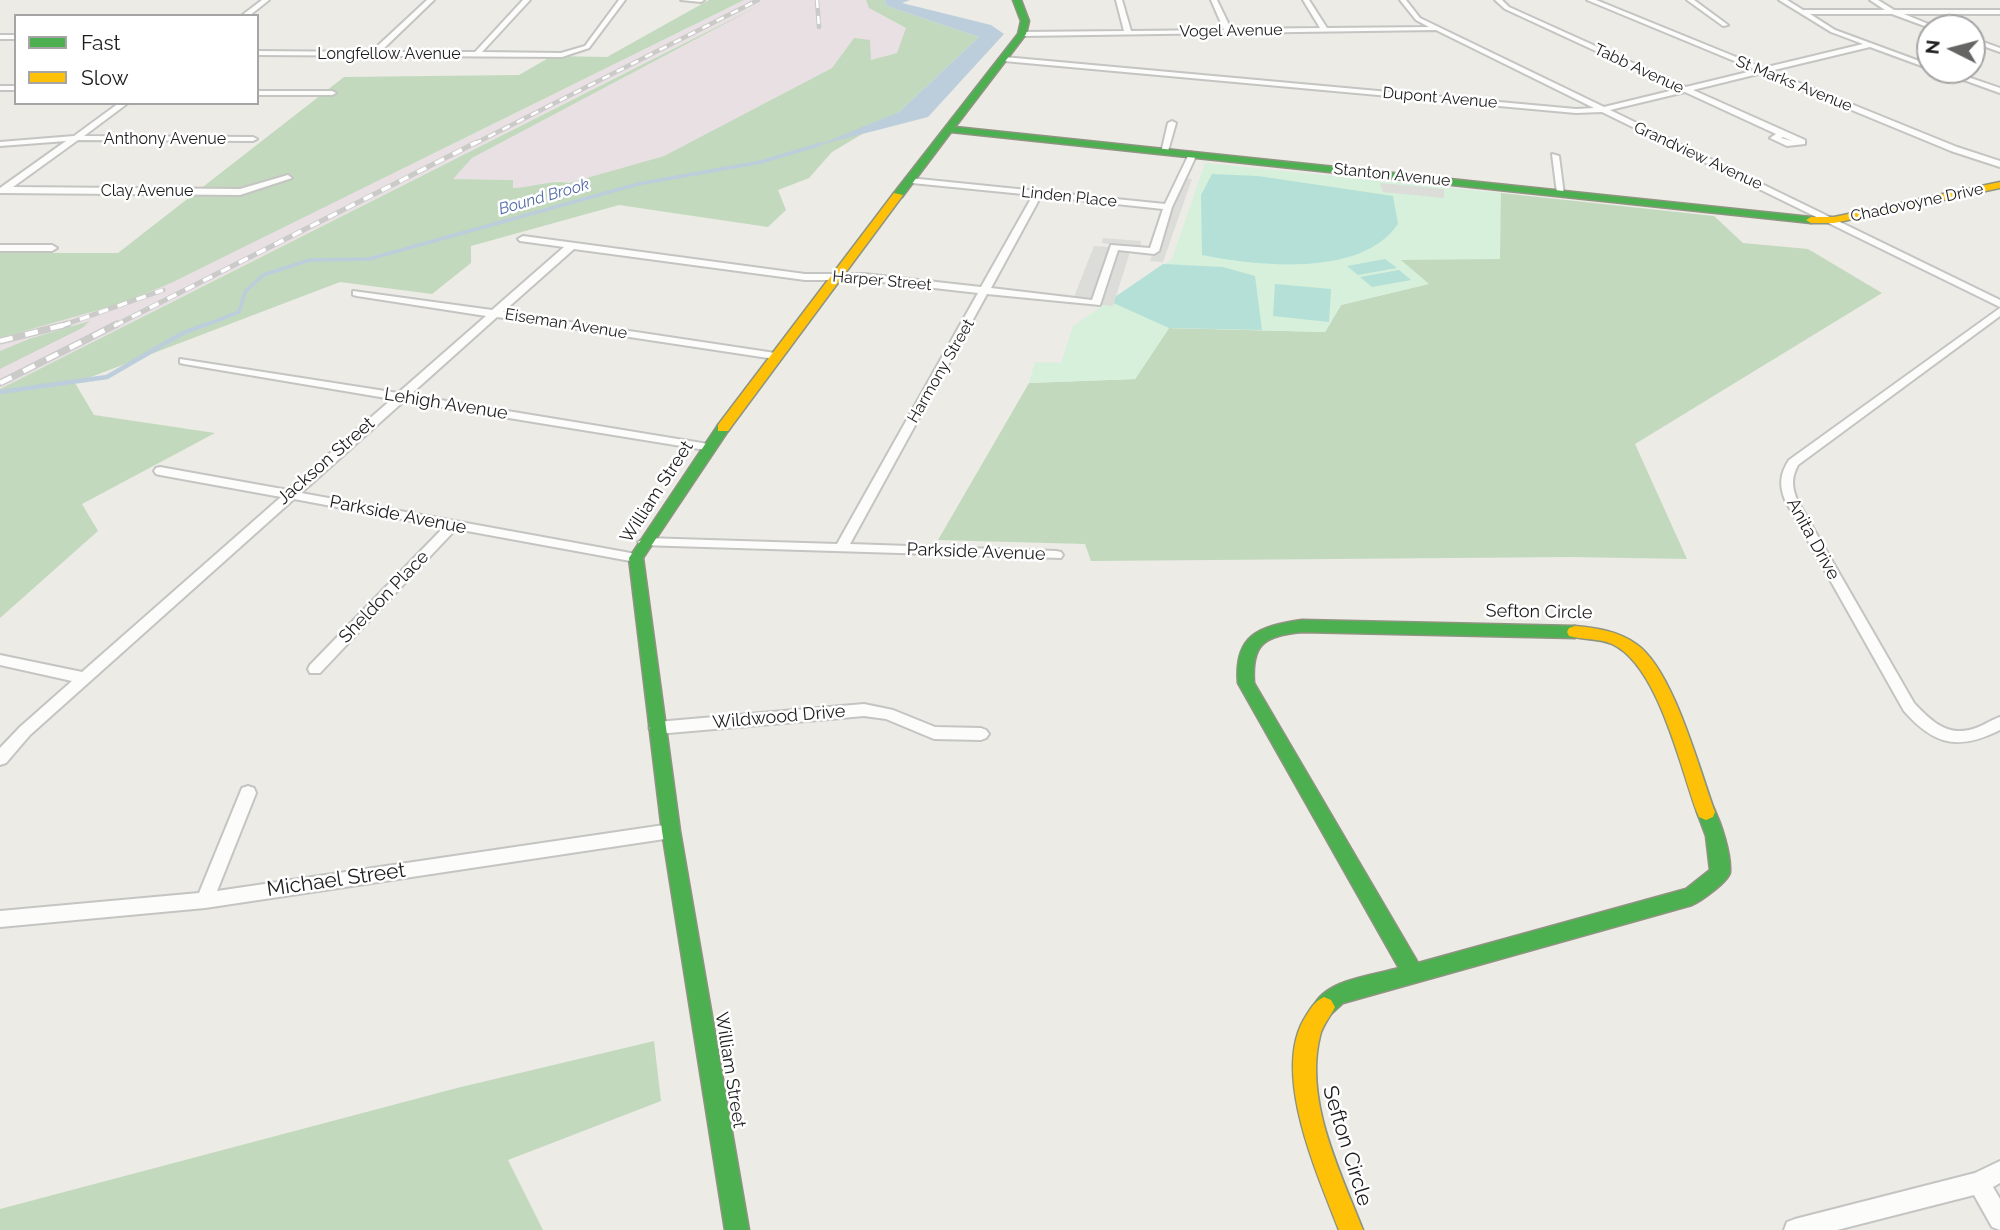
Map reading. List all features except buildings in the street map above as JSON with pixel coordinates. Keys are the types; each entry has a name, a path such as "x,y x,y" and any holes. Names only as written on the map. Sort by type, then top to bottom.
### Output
{"street":[{"path":"247,14 266,0"},
{"path":"373,54 431,0"},
{"path":"477,54 527,0"},
{"name":"Longfellow Avenue","path":"259,53 562,54 587,47 622,0"},
{"path":"684,0 701,0"},
{"path":"1017,0 1023,9 1023,34"},
{"path":"1119,0 1128,32"},
{"path":"1214,0 1228,31"},
{"path":"1306,0 1324,29"},
{"name":"Grandview Avenue","path":"1403,0 1418,19 1601,110 1834,220 2000,304"},
{"name":"Tabb Avenue","path":"1498,0 1507,8 1783,134"},
{"name":"St Marks Avenue","path":"1590,0 1954,149 2000,164"},
{"path":"1690,0 1725,25"},
{"path":"1782,0 1833,31 1916,62"},
{"path":"1873,0 1893,12 1916,21"},
{"path":"1980,4 1991,12"},
{"path":"1800,12 2000,14"},
{"name":"Vogel Avenue","path":"1023,34 1440,29"},
{"name":"William Street","path":"737,1230 671,831 636,558 708,448 775,356 1023,34"},
{"name":"Dupont Avenue","path":"1004,59 1576,111 1601,110 1869,45"},
{"path":"1980,84 2000,91"},
{"path":"259,93 332,93"},
{"path":"2,192 121,105"},
{"path":"1164,151 1172,124"},
{"name":"Stanton Avenue","path":"950,129 1834,220"},
{"name":"Anthony Avenue","path":"0,144 76,138 253,139"},
{"path":"1168,207 1193,154"},
{"path":"1555,156 1561,193"},
{"name":"Clay Avenue","path":"2,192 240,192 288,178"},
{"name":"Linden Place","path":"912,180 1168,207"},
{"name":"Chadovoyne Drive","path":"1834,220 2000,185"},
{"name":"Harmony Street","path":"841,548 986,292 1038,194"},
{"name":"Harper Street","path":"523,239 804,277 838,276 1096,303 1114,247 1154,251 1168,207"},
{"name":"Jackson Street","path":"0,759 25,731 288,494 571,246"},
{"path":"0,248 52,248"},
{"name":"Eiseman Avenue","path":"357,293 775,356"},
{"name":"Anita Drive","path":"2000,311 1793,463 1787,472 1785,485 1790,500 1902,695 1921,721 1936,730 1962,738 1970,738 2000,723"},
{"name":"Lehigh Avenue","path":"184,361 708,448"},
{"name":"Parkside Avenue","path":"160,471 636,558"},
{"name":"Sheldon Place","path":"315,669 453,525"},
{"name":"Parkside Avenue","path":"645,542 1056,555"},
{"name":"Sefton Circle","path":"1351,1230 1311,1116 1303,1064 1311,1023 1337,996 1692,896 1720,873 1715,836 1655,672 1639,653 1616,637 1598,632 1302,626 1270,631 1254,639 1245,653 1242,667 1246,683 1413,974"},
{"path":"0,660 85,678"},
{"name":"Wildwood Drive","path":"657,728 863,710 888,714 934,733 981,734"},
{"path":"205,900 248,793"},
{"name":"Michael Street","path":"0,919 205,900 671,831"},
{"path":"1795,1230 1979,1183 2000,1171"},
{"path":"1979,1183 2000,1219"}],"shaded area":[{"path":"744,0 866,0 870,8 906,28 898,53 871,60 854,38 832,68 664,156 569,183 559,181 532,188 512,188 513,180 452,179 472,158 743,13 0,389 0,369 88,323 0,352 0,338 123,303 171,283"},
{"path":"884,0 910,0 902,3 991,25 1004,34 928,117 816,146 899,112 979,37 887,6"},
{"path":"1212,174 1258,176 1393,196 1398,224 1381,241 1360,253 1334,260 1279,264 1202,255 1201,195"},
{"path":"1180,178 1192,179 1163,262 1150,261"},
{"path":"1380,183 1444,189 1444,198 1383,192"},
{"path":"1103,238 1141,241 1140,253 1130,252 1113,306 1072,302 1094,246 1110,247 1110,244 1102,243"},
{"path":"1385,259 1397,268 1358,275 1347,266"},
{"path":"1163,264 1223,267 1255,276 1262,330 1169,328 1109,301"},
{"path":"1399,270 1411,280 1372,287 1360,277"},
{"path":"1275,284 1331,289 1329,322 1273,316"}],"green space":[{"path":"709,0 744,0 171,283 123,303 0,338 0,253 118,253 344,77 519,75 552,56 607,57"},
{"path":"866,0 884,0 887,6 979,37 899,112 832,152 809,178 778,190 786,210 768,227 619,205 471,246 471,263 432,294 340,282 75,383 94,415 215,433 82,504 98,531 0,618 0,389 760,5 472,158 453,179 513,180 513,188 556,182 569,183 664,156 832,68 854,38 870,40 871,60 897,53 906,28 869,8"},
{"path":"1205,163 1501,193 1500,259 1401,260 1429,284 1341,305 1325,332 1169,328 1135,379 1029,383 1035,362 1061,363 1073,326 1172,259"},
{"path":"1501,193 1714,216 1743,243 1808,249 1882,293 1635,444 1687,559 1572,557 1091,561 1085,544 938,540 1029,383 1135,379 1169,328 1325,332 1341,305 1428,284 1399,260 1499,215"},
{"path":"90,321 82,328 0,369 0,351 29,339"},
{"path":"654,1041 661,1101 508,1160 543,1230 0,1230 0,1209 457,1088"}],"waterway":[{"name":"Bound Brook","path":"203,326 239,312 245,292 263,275 310,260 369,259 638,184 761,162 821,144"},
{"name":"Bound Brook","path":"0,392 107,377 183,333 207,324"}],"railway":[{"path":"474,144 758,0"},
{"path":"817,0 819,27"},
{"path":"114,326 477,142"},
{"path":"63,325 163,290"},
{"path":"63,325 68,324"},
{"path":"0,383 117,324"},
{"path":"0,341 63,325"}],"traffic: fast":[{"path":"898,195 1022,34 1025,21 1017,0"},
{"path":"950,129 1811,220"},
{"path":"723,428 636,558 671,831 737,1230"},
{"path":"1413,974 1246,683 1246,656 1250,647 1265,634 1302,626 1575,632"},
{"path":"1324,1007 1337,995 1692,896 1720,873 1715,836 1706,812"}],"traffic: slow":[{"path":"1811,220 1834,220 2000,185"},
{"path":"723,428 898,195"},
{"path":"1575,632 1599,634 1618,640 1644,661 1662,692 1706,812"},
{"path":"1324,1007 1310,1028 1305,1055 1306,1085 1321,1148 1351,1230"}]}
